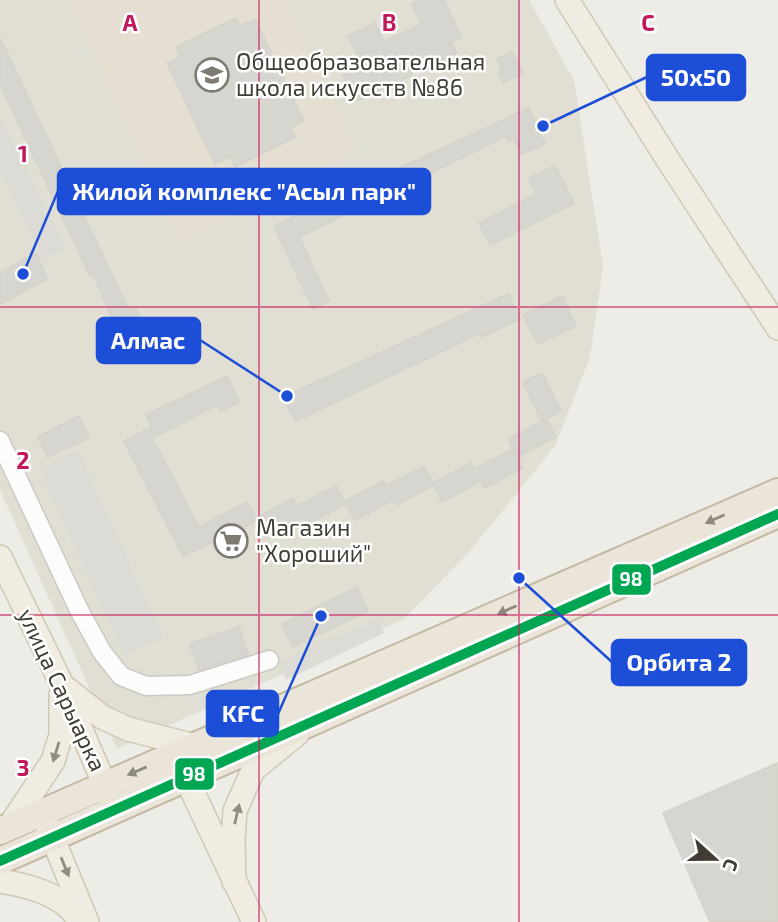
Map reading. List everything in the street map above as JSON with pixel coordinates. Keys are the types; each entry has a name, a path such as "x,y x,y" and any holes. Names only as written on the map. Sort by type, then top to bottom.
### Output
{"highway":[{"path":"0,861 53,838 110,797 186,759 778,492"},
{"path":"186,759 312,722 778,514"},
{"path":"4,829 42,813 110,797"}],"main road":[{"path":"567,0 778,328"},
{"name":"улица Сарыарка","path":"0,557 62,685 110,797"},
{"path":"62,685 102,717 186,759 234,882 254,922"},
{"path":"4,829 53,761 61,735 62,685"},
{"path":"234,882 235,811 253,770 312,722"},
{"path":"42,813 87,922"},
{"path":"0,881 22,885 54,898 73,912 80,922"}],"street":[{"path":"0,441 79,610 102,652 121,676 146,686 190,685 269,660"}],"shaded area":[{"path":"0,0 529,0 574,80 603,266 590,357 555,446 469,552 404,619 117,749 0,490"},
{"name":"Общеобразовательная школа искусств №86","path":"68,0 284,0 357,150 181,242"},
{"path":"0,115 66,248 43,259 0,172"},
{"path":"78,450 163,638 124,656 39,468"},
{"path":"377,619 384,633 286,680 279,662"}],"building":[{"path":"420,0 444,0 461,37 451,42 457,53 429,66 425,56 407,64 412,75 355,102 343,76 363,66 348,36 375,23 384,42 421,24 412,4"},
{"path":"236,18 240,26 255,19 304,121 290,128 295,137 235,167 230,156 215,164 167,63 180,57 176,47"},
{"path":"0,38 129,311 136,308 142,324 119,334 93,274 90,276 0,84"},
{"path":"512,52 523,73 503,83 498,72 502,69 497,59"},
{"path":"529,108 545,144 521,154 514,139 508,142 506,136 299,237 329,301 313,309 274,226"},
{"path":"555,166 574,203 490,245 479,223 537,194 529,178"},
{"path":"36,253 47,279 0,304 0,273"},
{"path":"508,294 520,319 482,337 480,333 296,421 282,398"},
{"path":"562,296 576,326 538,344 523,315"},
{"path":"542,373 561,411 542,421 523,382"},
{"path":"227,376 240,402 220,411 217,405 152,438 199,527 247,502 257,521 183,556 124,441 152,427 146,415"},
{"path":"79,416 89,438 47,457 38,437"},
{"path":"546,419 556,437 517,457 508,439"},
{"path":"513,449 523,468 484,488 481,481 442,502 434,485 396,505 393,500 355,520 345,501 384,481 386,486 424,466 433,483 471,463 475,469"},
{"path":"336,486 346,504 307,524 303,517 265,537 256,518 293,498 297,506"},
{"path":"357,587 368,611 293,647 282,624"},
{"path":"239,627 248,654 199,670 190,644"},
{"path":"778,763 778,922 710,922 663,813"}],"transit line":[{"name":"98","path":"0,861 778,514"}],"place":[{"name":"Общеобразовательная школа искусств №86","path":"212,75"},
{"name":"50х50","path":"543,126"},
{"name":"Жилой комплекс \"Асыл парк\"","path":"23,274"},
{"name":"Алмас","path":"287,396"},
{"name":"Магазин \"Хороший\"","path":"231,541"},
{"name":"Орбита 2","path":"519,578"},
{"name":"KFC","path":"321,616"}]}
